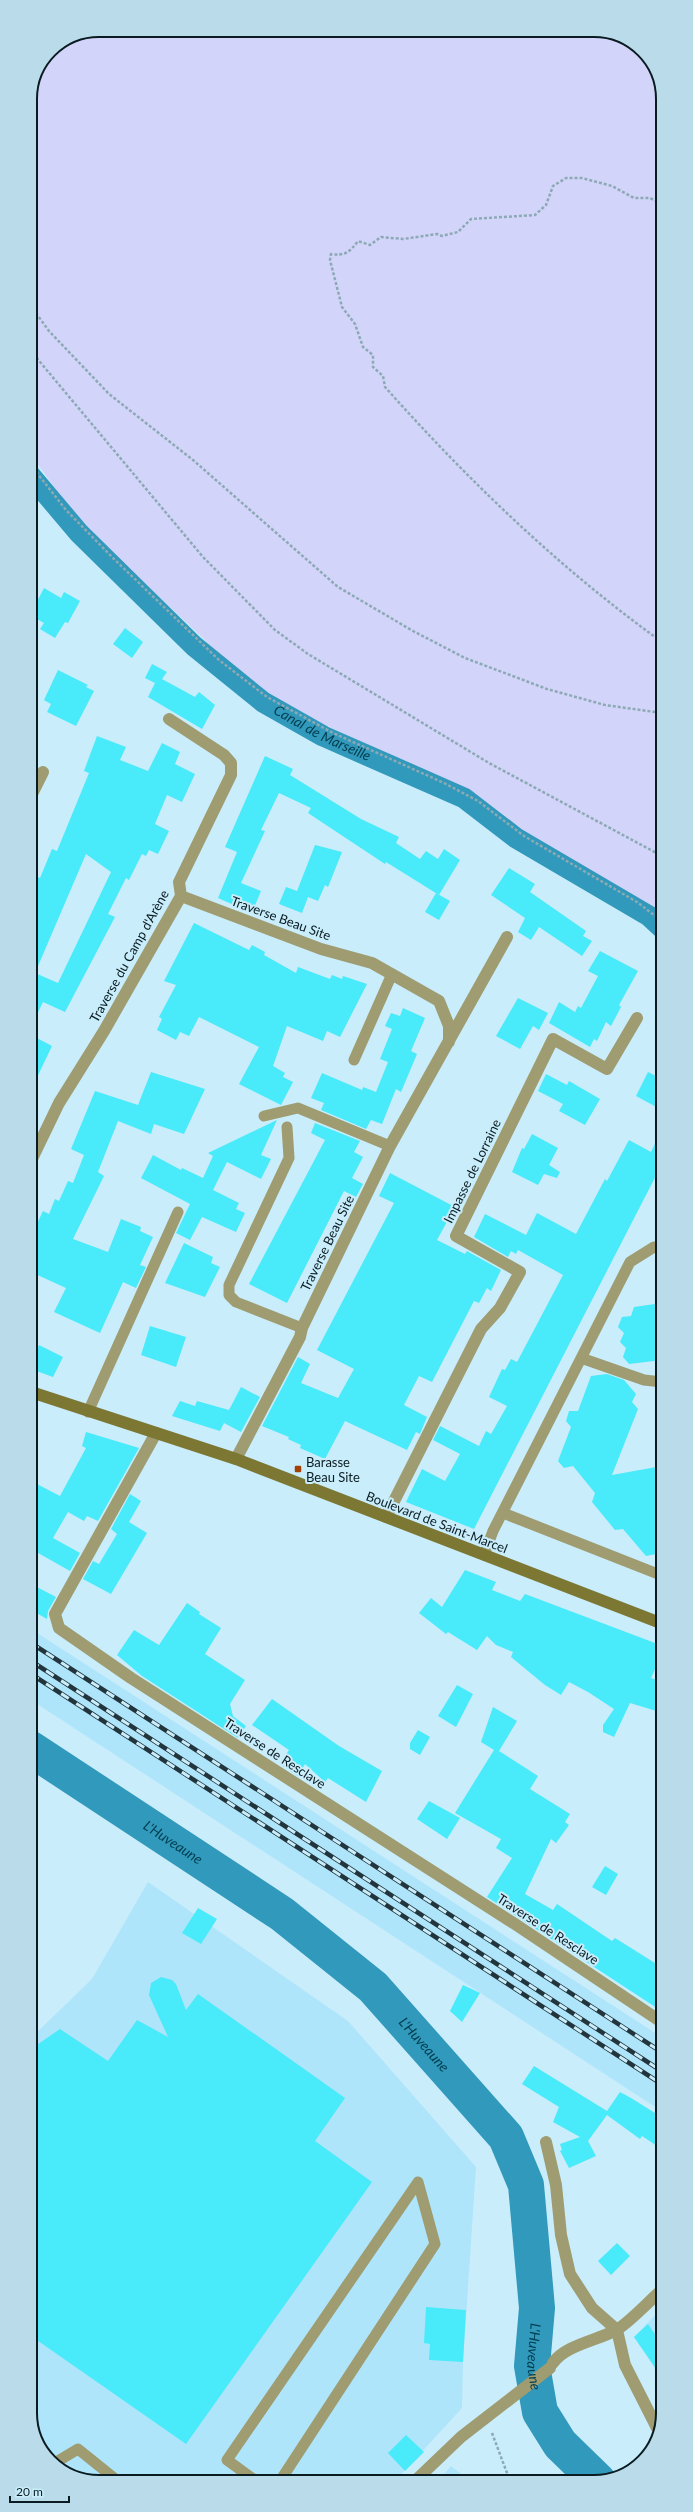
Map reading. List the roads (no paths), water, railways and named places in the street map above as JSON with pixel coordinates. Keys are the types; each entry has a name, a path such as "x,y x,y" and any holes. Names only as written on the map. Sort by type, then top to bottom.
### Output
{"street":[{"name":"Traverse du Camp d'Arène","path":"37,1149 59,1103 104,1031 181,896 179,882 227,786 231,775 231,763 224,755 169,719"},
{"path":"37,784 43,772"},
{"name":"Traverse Beau Site","path":"181,896 321,949 372,963 439,1000 449,1026 449,1043"},
{"name":"Traverse Beau Site","path":"236,1458 300,1337 302,1328 390,1146 507,937"},
{"name":"Impasse de Lorraine","path":"386,1517 481,1329 500,1308 520,1272 456,1236 553,1039 607,1069 637,1018"},
{"name":"Boulevard de Saint-Marcel","path":"37,1394 88,1412 236,1458 656,1622"},
{"name":"Traverse de Resclave","path":"156,1433 55,1614 60,1628 132,1678 508,1920 656,2018"},
{"path":"546,2142 556,2185 561,2236 570,2274 592,2308 617,2330 625,2365 655,2424"},
{"path":"421,2475 461,2437 497,2411 551,2366 556,2358 578,2346 617,2330 656,2295"}],"lane":[{"path":"354,1060 392,974"},
{"path":"264,1116 298,1108 390,1146"},
{"path":"287,1127 289,1158 229,1285 229,1295 236,1302 302,1328"},
{"path":"88,1412 178,1212"},
{"path":"484,1555 503,1513 630,1262 656,1247"},
{"path":"581,1358 644,1380 656,1381"},
{"path":"503,1513 656,1574"},
{"path":"247,2475 227,2460 418,2182 435,2244 284,2475"},
{"path":"59,2461 78,2449 110,2475"}],"waterway":[{"name":"Canal de Marseille","path":"37,483 79,533 194,646 263,702 323,736 464,798 516,838 649,916 656,922"},
{"name":"L'Huveaune","path":"37,1753 282,1914 373,1987 506,2137 526,2185 537,2308 532,2366 540,2412 560,2444 592,2475"}],"railway":[{"path":"37,1647 656,2048"},
{"path":"37,1665 656,2067"},
{"path":"37,1678 656,2080"}],"place":[{"name":"Barasse Beau Site","path":"298,1469"}]}
